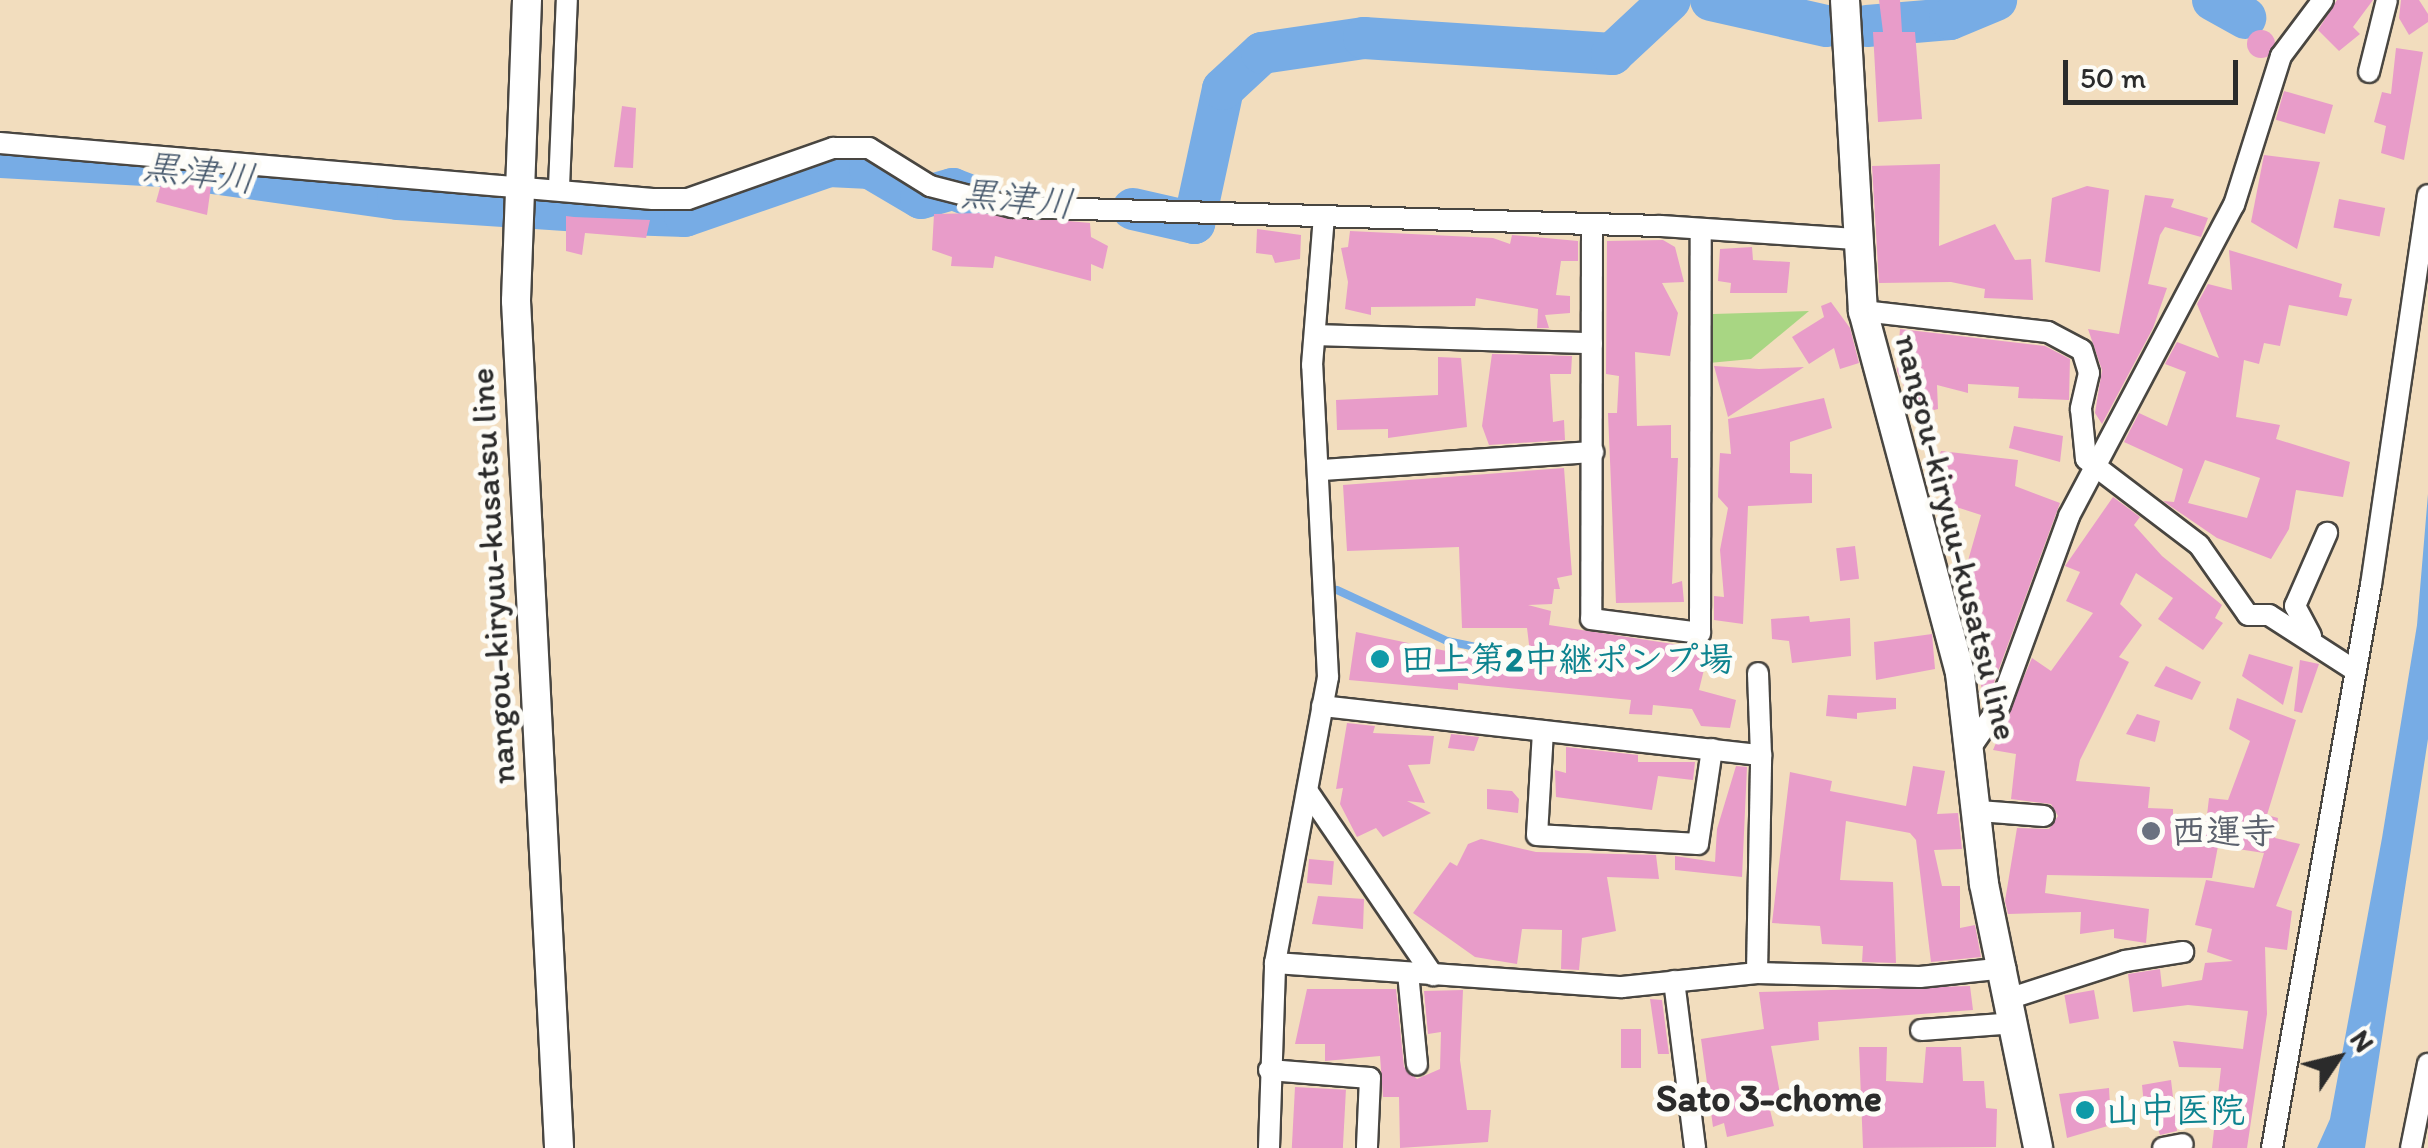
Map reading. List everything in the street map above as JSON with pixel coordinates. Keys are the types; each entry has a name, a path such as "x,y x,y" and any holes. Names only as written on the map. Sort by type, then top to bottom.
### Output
{"main road":[{"name":"nangou-kiryuu-kusatsu line","path":"527,0 518,184 518,367 559,1148"},
{"name":"nangou-kiryuu-kusatsu line","path":"1845,6 1862,311 1960,673 1980,811 1984,884 2006,968 2038,1148"}],"street":[{"path":"559,187 567,0"},
{"path":"1972,744 2000,705 2068,516 2234,205 2281,56 2323,0"},
{"path":"2369,72 2387,0"},
{"path":"0,143 688,199 833,148 869,148 930,186 1012,207 1592,224 1857,239"},
{"path":"2272,1148 2356,671 2428,196"},
{"path":"1269,1148 1274,964 1322,706 1328,602 1314,334 1324,216"},
{"path":"1592,224 1591,618 1700,633 1701,230"},
{"path":"1862,311 2048,332 2082,350 2089,374 2081,409 2086,459 2097,463 2199,544 2248,615 2269,614 2312,638 2356,671"},
{"path":"1314,334 1592,343"},
{"path":"1321,470 1592,452"},
{"path":"2312,638 2295,606 2326,533"},
{"path":"1757,973 1761,755 1758,673"},
{"path":"1322,706 1761,755"},
{"path":"1543,730 1537,836 1698,844 1712,750"},
{"path":"1308,792 1433,974"},
{"path":"1980,811 2044,816"},
{"path":"1921,1030 2013,1011 2125,961 2183,952"},
{"path":"1274,964 1622,988 1757,973 1920,978 2006,968"},
{"path":"1408,973 1417,1066"},
{"path":"1674,981 1694,1148"},
{"path":"2411,1148 2428,1064"},
{"path":"1269,1070 1370,1078 1367,1148"}],"green space":[{"path":"1809,311 1751,359 1709,363 1713,314"}],"water":[{"path":"2428,494 2428,739 2365,1148 2317,1148 2330,1119 2382,838 2417,625"}],"building":[{"path":"1879,0 1900,0 1902,32 1915,32 1922,119 1878,122 1873,32 1883,32"},
{"path":"2337,0 2373,0 2353,27 2360,34 2339,51 2318,30"},
{"path":"2401,0 2419,0 2428,14 2428,22 2409,35 2399,18"},
{"path":"2261,30 2271,34 2275,44 2271,54 2261,58 2251,54 2247,44 2251,34"},
{"path":"2396,48 2423,52 2404,160 2381,153 2386,126 2374,122 2382,92 2391,94"},
{"path":"2284,91 2333,105 2325,134 2276,120"},
{"path":"622,106 636,108 633,168 614,167"},
{"path":"2264,155 2320,162 2297,249 2251,222"},
{"path":"1940,164 1939,246 1995,224 2015,260 2031,259 2033,300 1984,298 1985,289 1951,282 1879,283 1872,166"},
{"path":"192,181 211,186 207,215 156,202 161,184"},
{"path":"2087,186 2109,190 2100,272 2045,262 2052,198"},
{"path":"2145,195 2174,199 2171,207 2208,218 2201,237 2165,227 2160,235 2148,284 2167,288 2153,328 2102,424 2095,413 2102,370 2088,329 2119,334"},
{"path":"2339,199 2385,208 2380,236 2333,227"},
{"path":"981,213 1090,223 1091,237 1108,246 1103,269 1091,264 1091,281 995,256 993,268 951,266 952,257 932,250 934,214"},
{"path":"566,216 650,220 646,238 585,233 582,255 566,251"},
{"path":"1257,229 1301,235 1300,259 1275,263 1272,255 1256,253"},
{"path":"1350,231 1493,238 1510,244 1512,235 1578,241 1578,261 1561,261 1556,295 1570,296 1570,313 1545,315 1549,328 1537,328 1538,309 1476,298 1475,306 1371,307 1371,315 1345,309 1348,282 1341,248 1348,247"},
{"path":"1663,240 1675,247 1684,282 1662,283 1678,313 1670,356 1635,352 1637,426 1671,425 1671,458 1678,458 1672,584 1682,581 1684,602 1616,603 1608,413 1617,413 1619,376 1606,374 1607,241"},
{"path":"1752,247 1753,260 1790,262 1787,293 1730,293 1731,283 1718,281 1720,249"},
{"path":"2229,250 2342,284 2339,297 2352,299 2347,316 2289,305 2280,346 2264,343 2259,364 2244,360 2236,417 2280,425 2276,439 2350,462 2343,497 2296,490 2289,529 2271,559 2217,538 2163,501 2174,502 2183,469 2124,442 2139,413 2167,426 2186,372 2165,364 2177,342 2219,358 2197,304 2208,284 2232,290","holes":["2205,460 2260,478 2247,518 2188,503"]},
{"path":"1831,302 1850,328 1859,363 1840,369 1834,348 1809,364 1792,337 1824,317 1821,306"},
{"path":"1900,329 2045,346 2070,359 2069,400 2018,398 2019,387 1968,384 1968,393 1937,385 1938,409 1917,414 1897,371"},
{"path":"1492,354 1572,356 1571,374 1550,374 1553,422 1564,420 1565,440 1489,445 1482,426"},
{"path":"1438,357 1461,358 1467,427 1388,438 1388,429 1337,430 1336,400 1438,395"},
{"path":"1714,366 1759,369 1804,367 1728,417"},
{"path":"1824,398 1832,428 1790,442 1790,473 1812,474 1812,503 1748,506 1743,624 1714,620 1714,596 1724,597 1720,550 1728,508 1718,497 1720,453 1731,454 1728,419"},
{"path":"2014,426 2063,436 2060,462 2009,448"},
{"path":"1941,451 2018,460 2015,486 2060,503 1993,685 1982,689 1970,643 1979,631 1968,628 1973,610 1961,608 1958,596 1981,515 1944,503 1950,483 1930,482"},
{"path":"1564,468 1572,575 1557,578 1560,589 1554,589 1552,604 1528,605 1551,611 1549,625 1686,646 1687,660 1692,646 1709,649 1699,690 1736,700 1730,728 1701,726 1692,709 1653,705 1652,715 1629,714 1631,700 1458,683 1458,690 1349,680 1356,632 1532,669 1527,628 1462,628 1459,547 1347,551 1343,485"},
{"path":"2113,497 2140,517 2134,525 2162,556 2222,605 2215,618 2223,623 2203,650 2158,619 2173,598 2136,573 2120,604 2142,625 2119,657 2129,662 2080,760 2076,781 2150,787 2148,808 2173,809 2173,818 2207,815 2209,798 2228,800 2250,741 2229,729 2237,698 2296,720 2267,815 2278,818 2275,838 2300,844 2276,906 2292,911 2287,950 2265,947 2267,1014 2247,1148 2212,1148 2221,1068 2179,1067 2173,1041 2243,1049 2248,1011 2188,1005 2133,1012 2128,974 2160,969 2162,987 2202,980 2205,963 2233,961 2207,952 2212,929 2195,925 2206,880 2254,888 2264,853 2218,846 2212,878 2047,875 2045,893 2149,909 2146,943 2114,938 2114,929 2080,934 2081,912 2008,914 2005,901 2017,828 2049,829 2058,816 2051,804 2011,799 2016,754 1993,750 2032,658 2051,671 2093,613 2066,601 2080,572 2065,566"},
{"path":"1855,546 1859,579 1840,581 1836,548"},
{"path":"1809,616 1810,622 1850,618 1851,656 1792,663 1789,641 1772,639 1771,619"},
{"path":"1932,634 1935,669 1876,680 1874,642"},
{"path":"2249,654 2293,667 2283,705 2242,676"},
{"path":"2300,660 2319,664 2302,713 2294,711"},
{"path":"2166,666 2201,682 2192,700 2154,686"},
{"path":"1828,695 1896,698 1896,709 1857,713 1857,719 1826,716"},
{"path":"2137,714 2160,721 2155,742 2126,734"},
{"path":"1347,723 1375,726 1373,733 1434,736 1430,764 1408,765 1425,803 1407,801 1431,813 1383,837 1376,828 1357,837 1340,804 1343,788 1336,789"},
{"path":"1451,734 1479,737 1474,751 1448,748"},
{"path":"1566,747 1638,755 1638,762 1695,762 1693,780 1658,776 1652,810 1556,797 1555,770 1566,773"},
{"path":"1736,766 1747,767 1742,877 1675,870 1675,856 1715,862 1717,829"},
{"path":"1913,766 1945,771 1937,814 1958,813 1962,849 1934,850 1942,886 1960,886 1960,928 1975,925 1981,957 1931,962 1916,840 1910,833 1846,821 1840,880 1893,882 1896,963 1862,962 1863,946 1822,944 1820,926 1772,923 1790,772 1832,781 1830,791 1906,806"},
{"path":"1487,789 1512,791 1519,799 1518,813 1487,809"},
{"path":"1481,839 1536,852 1656,855 1659,879 1607,877 1616,931 1582,938 1579,970 1561,969 1562,930 1522,929 1517,964 1475,957 1413,913 1450,862 1457,866 1468,844"},
{"path":"1309,859 1334,861 1332,885 1307,883"},
{"path":"1318,896 1364,899 1363,929 1312,924"},
{"path":"1970,986 1973,1010 1818,1022 1819,1040 1771,1046 1782,1104 1769,1106 1774,1126 1727,1137 1724,1123 1713,1127 1701,1039 1764,1029 1759,992"},
{"path":"1307,989 1396,989 1404,1067 1417,1079 1440,1069 1441,1032 1428,1034 1424,991 1463,990 1460,1060 1467,1110 1491,1110 1488,1142 1400,1148 1399,1097 1383,1097 1380,1056 1325,1061 1325,1044 1295,1044"},
{"path":"2094,990 2099,1019 2069,1024 2064,995"},
{"path":"1650,999 1662,1000 1669,1054 1658,1054"},
{"path":"1621,1029 1641,1029 1641,1068 1621,1068"},
{"path":"1859,1047 1887,1047 1886,1081 1923,1083 1926,1047 1961,1047 1963,1081 1984,1081 1986,1108 1997,1109 1996,1147 1863,1148"},
{"path":"2171,1080 2177,1131 2160,1135 2154,1116 2145,1115 2142,1085"},
{"path":"1295,1087 1346,1090 1343,1148 1292,1148"},
{"name":"山中医院","path":"2109,1088 2111,1125 2067,1138 2059,1094"}],"waterway":[{"name":"黒津川","path":"1133,209 1194,223 1223,89 1262,53 1364,38 1612,54 1670,0"},
{"name":"黒津川","path":"1711,0 1826,26"},
{"name":"黒津川","path":"1867,26 1950,19 1996,0"},
{"name":"黒津川","path":"2213,0 2245,18"},
{"name":"黒津川","path":"0,157 163,166 398,199 626,214 685,216 829,166 870,168 921,198 953,189 982,200"},
{"path":"1337,590 1447,641 1539,660"}],"place":[{"name":"田上第2中継ポンプ場","path":"1380,659"},
{"name":"西運寺","path":"2151,831"},
{"name":"山中医院","path":"2085,1110"}],"district":[{"name":"Sato 3-chome","path":"1769,1099"}]}
